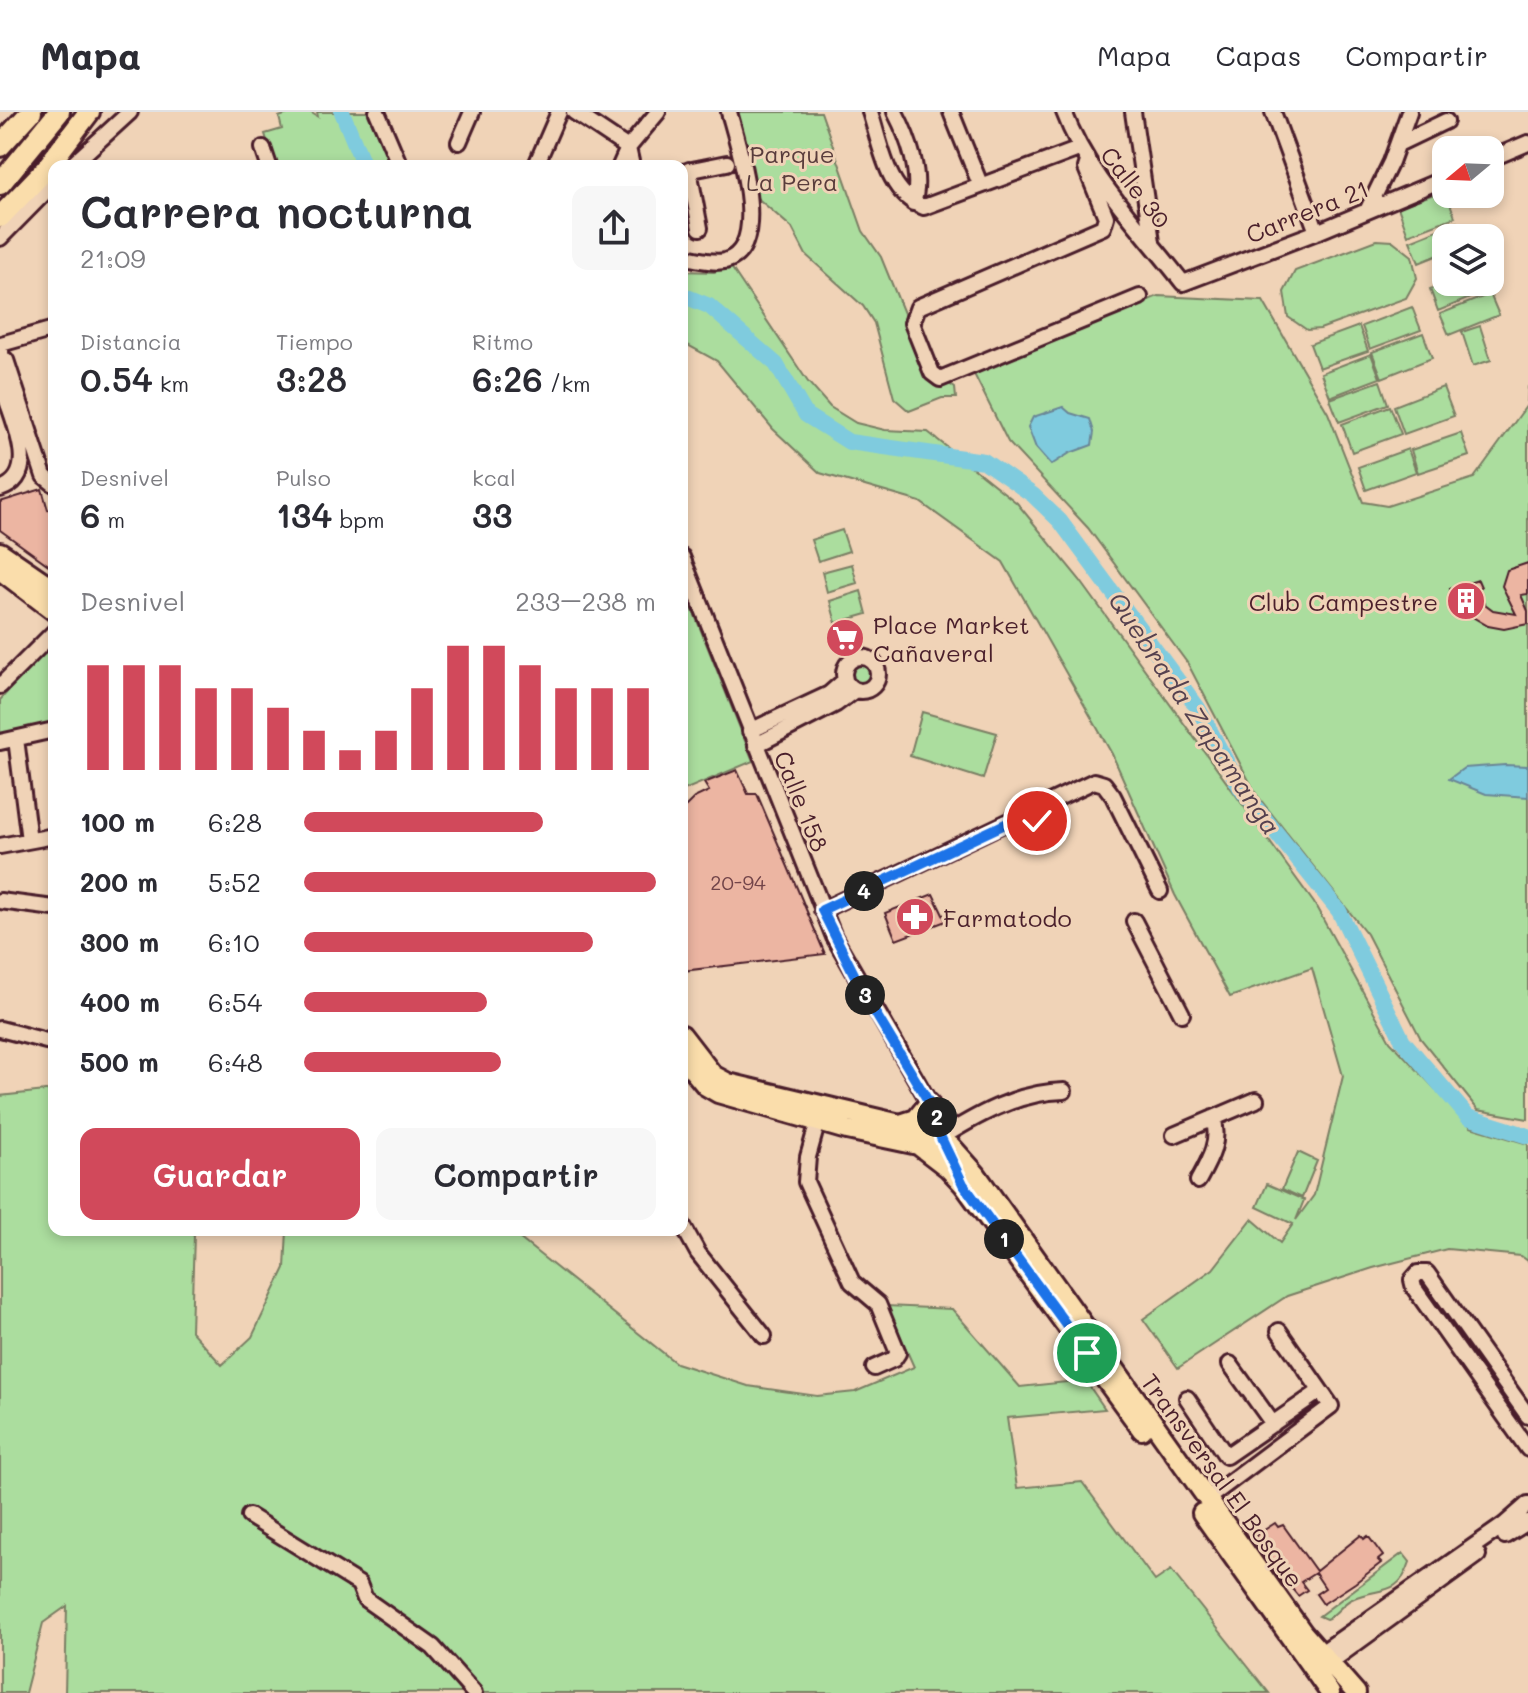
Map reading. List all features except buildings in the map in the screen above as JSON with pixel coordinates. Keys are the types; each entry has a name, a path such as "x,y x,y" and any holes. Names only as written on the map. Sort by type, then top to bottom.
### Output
{"highway":[{"path":"0,146 31,112"},
{"path":"0,184 59,112"},
{"path":"50,160 89,112"},
{"path":"0,220 48,162"}],"main road":[{"path":"0,552 48,585"},
{"path":"0,570 48,606"},
{"name":"Transversal El Bosque","path":"688,1043 704,1065 728,1083 921,1129 941,1138 976,1174 1207,1499 1325,1658 1356,1693"},
{"name":"Transversal El Bosque","path":"688,1064 706,1086 718,1093 918,1145 948,1168 1035,1281 1330,1693"},
{"path":"897,1125 916,1119 929,1103"}],"street":[{"path":"78,160 130,112"},
{"path":"377,112 397,160"},
{"path":"459,142 472,112"},
{"path":"538,160 559,112"},
{"path":"574,112 628,148 631,160"},
{"path":"623,160 628,148 658,112"},
{"path":"688,258 722,262 743,249 751,227 729,112"},
{"path":"870,112 893,182 913,203 924,207 980,184 1083,156 1106,217 1103,227 918,307 912,323 932,373 940,379 1140,297"},
{"path":"895,112 903,128 916,178 913,203"},
{"path":"951,112 980,184"},
{"name":"Calle 30","path":"1064,112 1083,156 1183,283"},
{"path":"1133,112 1152,243"},
{"path":"1273,112 1317,232"},
{"path":"1367,211 1409,112"},
{"path":"1398,144 1446,121"},
{"path":"1504,153 1528,143"},
{"path":"263,148 267,160"},
{"path":"688,171 727,163"},
{"path":"688,179 700,228"},
{"name":"Carrera 21","path":"1183,283 1432,184"},
{"path":"0,238 48,189"},
{"path":"1,342 48,330"},
{"path":"0,489 15,481 21,469 21,452 2,381 1,342"},
{"path":"1,342 44,476 48,479"},
{"name":"Calle 158","path":"688,572 822,910 842,952 937,1118 941,1138 963,1184"},
{"path":"0,686 48,638"},
{"path":"753,738 836,704 850,685"},
{"path":"0,742 48,731"},
{"path":"16,739 29,840"},
{"path":"935,866 1050,808 1089,782 1104,784 1118,805 1160,891"},
{"path":"822,910 1035,816"},
{"path":"0,846 48,837"},
{"path":"0,901 48,907"},
{"path":"1134,921 1182,1014"},
{"path":"0,1029 48,1041"},
{"path":"893,1043 909,1037"},
{"path":"918,1145 941,1138 1022,1097 1064,1091"},
{"path":"1174,1135 1256,1100"},
{"path":"1198,1181 1214,1146 1217,1130 1213,1118"},
{"path":"818,1121 808,1157 806,1182 852,1282 878,1304 898,1353 894,1359 874,1368"},
{"path":"688,1235 698,1253 764,1336"},
{"path":"1528,1416 1427,1273 1418,1273 1412,1280 1414,1288 1528,1449"},
{"path":"1207,1499 1331,1406 1279,1331"},
{"path":"1230,1364 1273,1424"},
{"path":"1187,1398 1226,1456 1320,1391"},
{"path":"1325,1658 1528,1504"},
{"path":"249,1516 359,1584 365,1599 433,1647 474,1693"},
{"path":"1325,1658 1528,1522"}],"green space":[{"path":"293,112 310,112 318,117 317,112 367,112 388,160 273,160 265,134 282,129 279,117"},
{"name":"Parque La Pera","path":"734,112 821,112 863,231 881,257 932,382 948,383 955,388 956,398 942,398 909,411 894,398 874,323 863,306 806,255 792,228 755,196"},
{"path":"1432,195 1432,208 1452,208 1455,217 1408,235 1398,207"},
{"path":"1432,232 1432,258 1419,263 1410,241"},
{"path":"1377,240 1393,241 1412,256 1417,278 1406,298 1320,329 1307,330 1288,317 1284,292 1295,271"},
{"path":"731,267 808,382 830,407 856,423 885,430 928,432 1017,503 1080,580 1314,903 1390,1041 1471,1127 1528,1144 1528,1261 1521,1256 1447,1249 1373,1268 1287,1296 1178,1368 1143,1319 1213,1269 1252,1219 1280,1243 1293,1224 1257,1207 1267,1184 1304,1200 1296,1220 1314,1195 1343,1076 1312,968 1230,997 1175,895 1112,754 1003,562 920,502 820,473 773,429 717,361 688,345 688,271 714,272"},
{"path":"1158,296 1263,301 1328,413 1363,502 1387,506 1474,478 1527,405 1528,386 1528,1119 1478,1110 1421,1039 1367,934 1256,794 1188,664 1088,528 1008,442 974,374"},
{"path":"1433,296 1475,296 1438,311"},
{"path":"1491,296 1499,315 1449,335 1440,314"},
{"path":"1412,307 1421,330 1370,349 1362,326"},
{"path":"1359,326 1368,351 1319,368 1310,344"},
{"path":"1480,326 1491,360 1473,366 1462,332"},
{"path":"1423,333 1432,358 1382,378 1372,352"},
{"path":"1371,354 1380,378 1330,397 1321,373"},
{"path":"1380,381 1388,404 1339,422 1330,399"},
{"path":"1443,387 1454,416 1404,434 1394,406"},
{"path":"1390,406 1401,434 1352,452 1342,424"},
{"path":"1461,433 1469,456 1418,473 1411,450"},
{"path":"1408,449 1416,472 1366,490 1358,467"},
{"path":"842,530 849,551 818,561 811,540"},
{"path":"852,564 857,583 827,592 822,572"},
{"path":"861,591 867,614 836,623 830,601"},
{"path":"688,598 753,761 688,788"},
{"path":"48,647 48,723 0,734 0,700"},
{"path":"860,658 871,662 875,673 871,684 860,688 849,684 845,673 849,662"},
{"path":"922,712 997,733 983,779 910,756"},
{"path":"48,1091 48,1236 194,1236 191,1331 222,1365 252,1337 285,1268 287,1236 517,1236 676,1363 748,1386 817,1396 855,1392 914,1367 887,1306 952,1309 1020,1387 1085,1380 1105,1409 1007,1418 1017,1488 1082,1482 1155,1581 1171,1570 1269,1693 65,1693 67,1606 43,1623 25,1693 0,1693 0,1096"},
{"path":"1298,1152 1317,1161 1302,1198 1282,1189"},
{"path":"1403,1553 1410,1562 1400,1582 1386,1590 1352,1599 1326,1619 1319,1616"}],"water":[{"path":"1063,407 1070,413 1090,419 1094,432 1092,445 1070,453 1051,465 1036,448 1028,427 1033,417"},
{"path":"1528,766 1528,797 1486,794 1449,779 1464,768"}],"waterway":[{"name":"Quebrada Zapamanga","path":"342,112 362,160"},
{"name":"Quebrada Zapamanga","path":"688,297 709,306 776,364 806,415 849,442 984,461 1033,495 1060,521 1198,708 1241,789 1339,911 1403,1041 1468,1117 1528,1136"}],"place":[{"name":"Club Campestre","path":"1466,601"},
{"name":"Place Market Cañaveral","path":"845,638"},
{"name":"Farmatodo","path":"915,917"}],"route":[{"path":"1037,821 1033,811 822,910 865,996 933,1109 941,1138 963,1184 1087,1353"}]}
